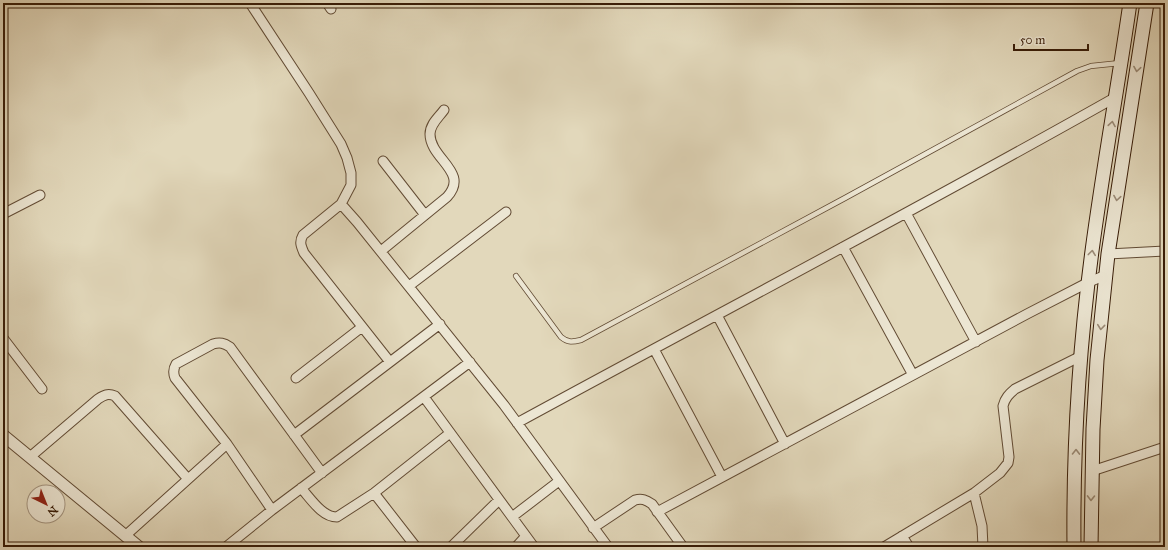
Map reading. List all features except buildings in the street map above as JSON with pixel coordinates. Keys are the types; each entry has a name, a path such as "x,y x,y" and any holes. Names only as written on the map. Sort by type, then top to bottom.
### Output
{"main road":[{"path":"1074,547 1077,428 1081,356 1092,252 1130,3"},
{"path":"1091,547 1092,471 1097,360 1108,254 1147,3"}],"street":[{"path":"250,3 310,93 341,144 347,158 351,174 351,185 341,204 303,235 300,240 301,246 304,253 390,362"},
{"path":"518,424 654,349 980,174 1116,97"},
{"path":"381,251 447,197 455,186 454,178 432,144 430,133 433,123 444,110"},
{"path":"383,161 425,215"},
{"path":"3,214 40,196"},
{"path":"341,204 381,251 470,362 518,424 608,547"},
{"path":"409,286 506,212"},
{"path":"906,213 976,342"},
{"path":"843,247 913,375"},
{"path":"1108,254 1165,251"},
{"path":"657,512 1089,282 1106,275"},
{"path":"717,315 785,444"},
{"path":"294,435 440,324"},
{"path":"296,378 362,327"},
{"path":"3,338 42,389"},
{"path":"272,510 227,444 175,378 173,374 176,364 213,344 220,343 230,347 322,473"},
{"path":"654,349 722,477"},
{"path":"884,547 974,493 1000,473 1008,462 1009,457 1003,406 1004,400 1015,389 1081,356"},
{"path":"226,547 301,488 470,362"},
{"path":"30,457 98,399 106,394 112,394 188,479"},
{"path":"424,397 534,547"},
{"path":"301,488 325,514 337,518 374,493 450,433"},
{"path":"3,435 139,547"},
{"path":"125,536 227,444"},
{"path":"1092,471 1165,447"},
{"path":"512,517 559,481"},
{"path":"374,493 416,547"},
{"path":"974,493 982,526 983,547"},
{"path":"593,528 635,500 641,498 647,501 657,512 683,547"},
{"path":"451,547 499,500"},
{"path":"516,547 526,536"},
{"path":"902,536 909,547"}],"lane":[{"path":"516,276 565,341 572,342 582,340 1077,71 1091,66 1122,63"}]}
